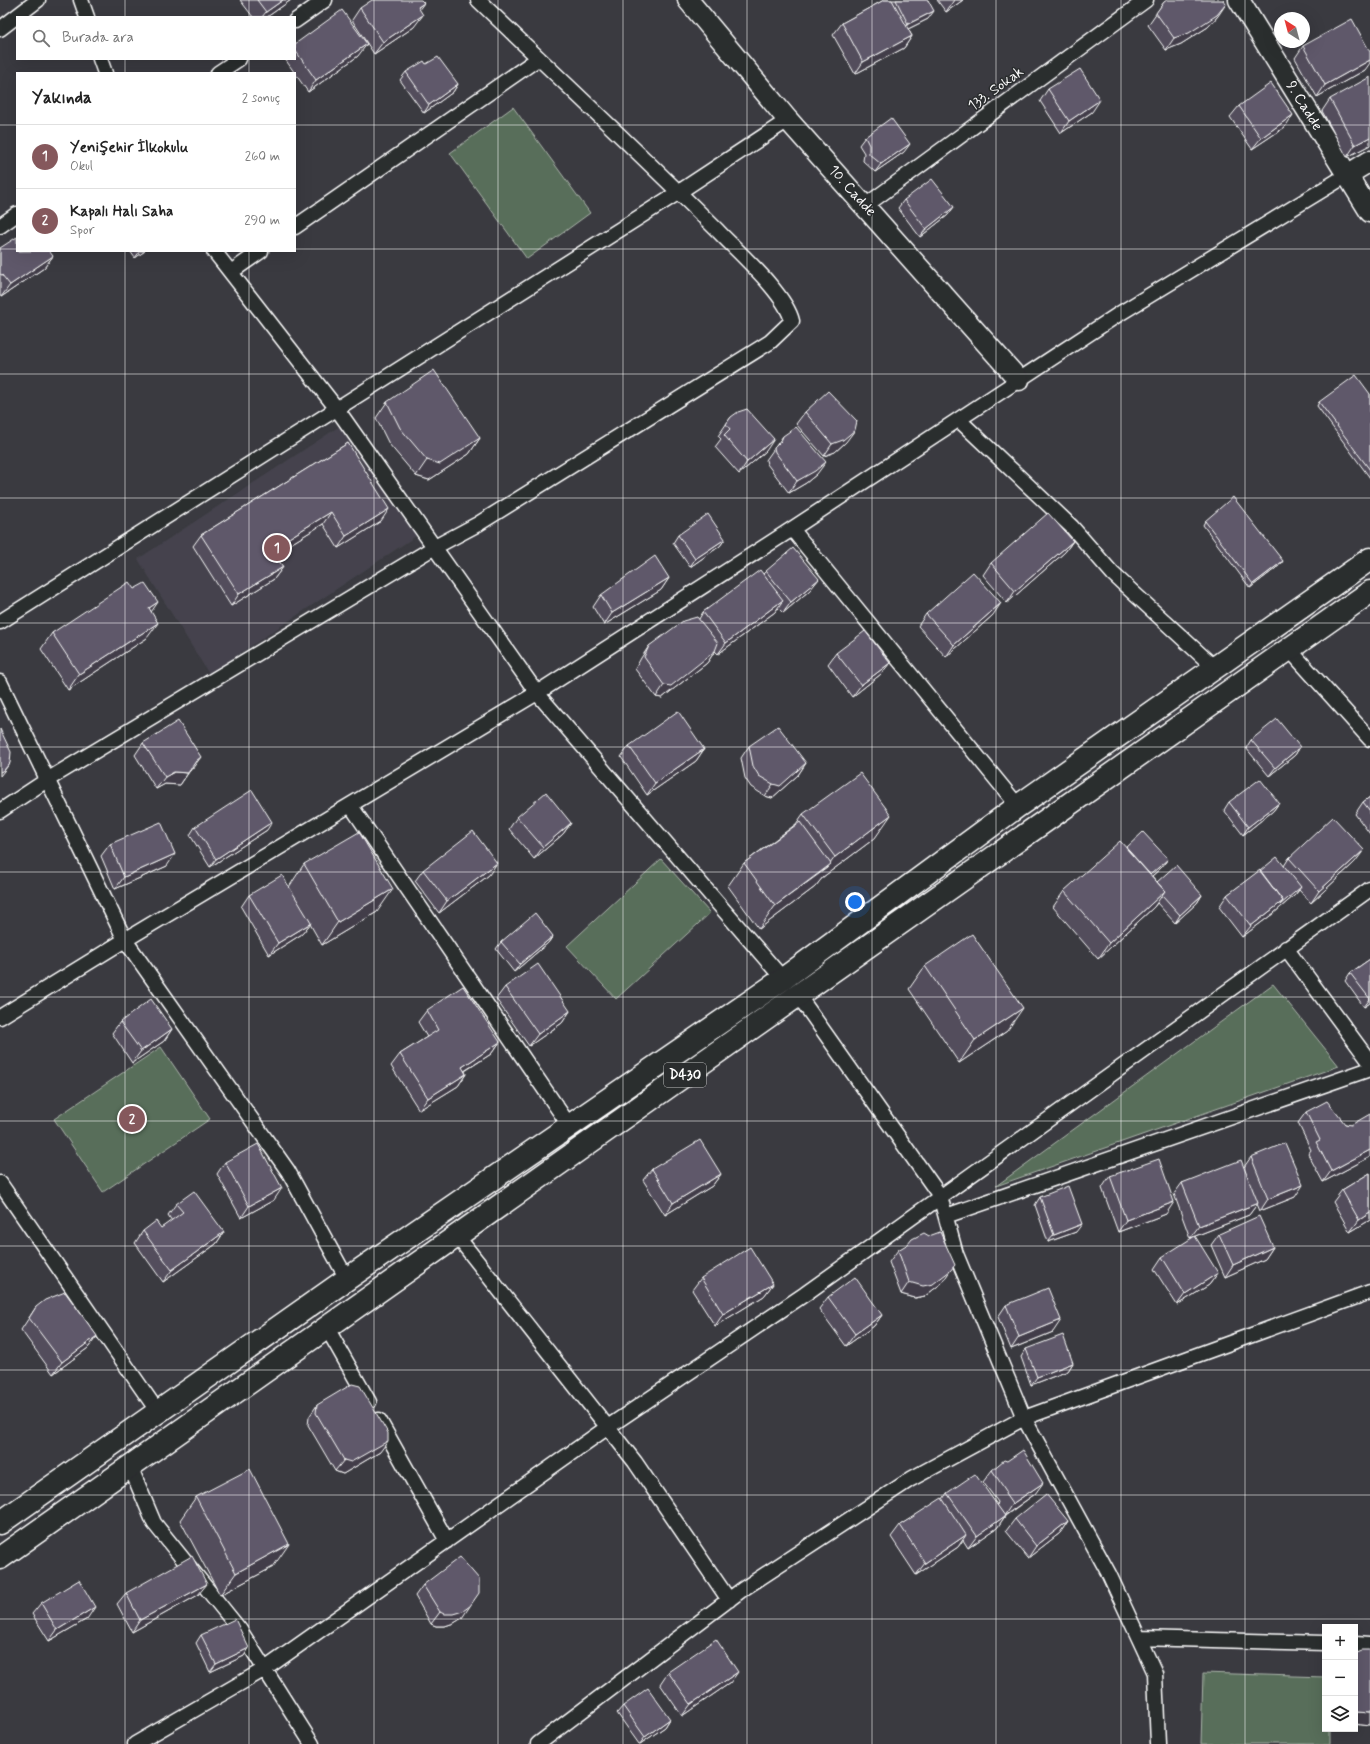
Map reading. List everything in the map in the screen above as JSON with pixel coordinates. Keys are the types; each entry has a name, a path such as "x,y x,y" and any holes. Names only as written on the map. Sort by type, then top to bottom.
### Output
{"highway":[{"name":"D430","path":"0,1523 569,1125 783,980 1018,806 1370,559"},
{"name":"D430","path":"0,1558 1370,592"}],"street":[{"path":"17,16 38,0"},
{"path":"81,0 87,16"},
{"path":"296,20 325,0"},
{"path":"0,811 47,780 434,548 478,524 770,342 792,321 790,311 751,265 679,192 478,0"},
{"name":"10. Cadde","path":"688,0 788,120 1019,380"},
{"name":"133. Sokak","path":"865,206 1146,0"},
{"name":"9. Cadde","path":"1239,0 1370,212"},
{"path":"0,29 16,17"},
{"path":"296,226 539,58"},
{"path":"100,60 105,72"},
{"path":"220,72 238,60"},
{"path":"0,622 679,192 788,120"},
{"path":"0,1017 125,940 351,806 537,693 792,529 1119,314 1370,161"},
{"path":"0,226 16,215"},
{"path":"215,252 337,409 537,693 783,980"},
{"path":"230,272 260,252"},
{"path":"959,420 1072,527 1113,574 1215,668"},
{"path":"792,529 1018,806"},
{"path":"1289,649 1370,739"},
{"path":"0,682 125,940 288,1171 347,1279"},
{"path":"351,806 569,1125"},
{"path":"135,1744 265,1669 608,1427 805,1294 1370,889"},
{"path":"1286,948 1370,1062"},
{"path":"798,995 940,1196 956,1254 1024,1418 1109,1574 1155,1673 1158,1744"},
{"path":"946,1216 1370,1069"},
{"path":"0,1183 158,1412"},
{"path":"457,1236 635,1462 729,1600"},
{"path":"538,1744 729,1600 910,1479 1024,1418 1370,1292"},
{"path":"326,1328 447,1541"},
{"path":"130,1466 154,1523 240,1630 312,1744"},
{"path":"1139,1638 1322,1643"},
{"path":"1358,1644 1370,1645"}],"shaded area":[{"path":"343,424 416,536 209,674 138,559"}],"green space":[{"path":"513,107 590,213 527,259 450,153"},
{"path":"661,859 710,913 616,999 567,946"},
{"path":"1273,984 1339,1066 996,1186"},
{"path":"161,1047 210,1119 103,1192 54,1119"},
{"path":"1203,1673 1322,1677 1322,1732 1330,1732 1330,1744 1201,1744"}],"building":[{"path":"257,0 283,0 266,12"},
{"path":"372,0 421,0 424,3 418,7 423,15 383,42 360,8"},
{"path":"884,0 892,0 912,36 863,62 842,23"},
{"path":"896,0 928,0 934,11 908,24"},
{"path":"1167,0 1223,0 1226,4 1217,15 1189,33 1174,38 1156,13"},
{"path":"342,10 367,44 316,80 296,51 296,43"},
{"path":"1352,19 1370,52 1370,60 1325,85 1304,48 1310,48 1310,42"},
{"path":"438,57 458,84 429,105 406,72 424,61 426,64"},
{"path":"1080,69 1100,100 1069,121 1048,89"},
{"path":"1370,77 1370,137 1355,145 1330,99"},
{"path":"1271,83 1293,115 1261,138 1239,106"},
{"path":"891,118 910,144 881,164 869,154 869,145 865,137"},
{"path":"932,179 954,207 926,229 904,200"},
{"path":"16,238 16,252 50,252 53,256 10,285 0,274 0,248"},
{"path":"434,370 480,438 440,464 427,460 400,428 387,402"},
{"path":"1356,375 1370,394 1370,470 1319,402"},
{"path":"828,391 857,421 855,430 843,440 832,444 805,412"},
{"path":"747,409 774,439 747,462 724,435 730,429 726,424 731,417 738,412"},
{"path":"796,427 826,462 815,471 797,481 775,452 774,448 781,441 783,436"},
{"path":"348,443 389,509 346,536 331,512 271,549 283,567 239,594 201,535"},
{"path":"1233,497 1283,561 1253,584 1205,521"},
{"path":"1048,513 1073,541 1015,591 991,563"},
{"path":"708,514 725,539 695,559 678,535"},
{"path":"793,548 819,579 791,602 766,571"},
{"path":"655,556 669,578 612,613 601,595"},
{"path":"760,570 783,600 726,643 703,612"},
{"path":"973,572 1001,603 954,645 926,614"},
{"path":"129,582 134,589 145,583 158,602 149,608 158,623 79,674 52,633"},
{"path":"697,617 718,643 715,651 671,686 664,685 644,657 649,646 683,621"},
{"path":"865,631 890,663 861,685 836,653"},
{"path":"678,711 704,749 655,783 629,746"},
{"path":"1277,719 1300,747 1275,768 1251,740"},
{"path":"178,721 201,757 196,761 188,773 174,772 165,777 143,743"},
{"path":"778,726 806,763 780,786 773,784 759,776 753,766 749,746"},
{"path":"0,729 11,752 10,763 0,772"},
{"path":"860,773 891,815 835,857 803,814"},
{"path":"1260,779 1279,803 1248,827 1229,802"},
{"path":"252,790 272,822 216,859 195,827"},
{"path":"546,792 571,823 543,847 517,817"},
{"path":"1370,797 1370,811 1363,802"},
{"path":"1333,817 1364,850 1319,891 1289,858"},
{"path":"161,822 175,854 124,877 110,844"},
{"path":"800,822 831,864 775,906 744,863"},
{"path":"473,831 497,863 447,901 423,870"},
{"path":"359,832 393,889 338,922 304,864"},
{"path":"1143,832 1168,859 1150,875 1126,848"},
{"path":"1120,841 1165,891 1109,943 1064,891"},
{"path":"1277,857 1301,887 1280,905 1283,901 1260,871"},
{"path":"1176,865 1202,895 1180,915 1162,895 1165,891 1157,882"},
{"path":"1260,870 1283,901 1251,926 1227,895"},
{"path":"282,875 311,923 278,943 249,895"},
{"path":"535,913 553,936 520,964 501,942"},
{"path":"972,934 1023,1008 975,1040 925,966"},
{"path":"1370,959 1370,999 1350,973"},
{"path":"538,964 570,1011 538,1034 505,987"},
{"path":"463,986 500,1042 462,1067 466,1074 428,1098 400,1054 438,1030 427,1010"},
{"path":"151,999 172,1029 141,1051 120,1022"},
{"path":"1327,1101 1345,1124 1351,1125 1370,1114 1370,1150 1331,1171 1316,1142 1320,1140 1306,1112"},
{"path":"700,1140 721,1174 673,1203 652,1169"},
{"path":"1285,1143 1303,1185 1268,1199 1251,1157"},
{"path":"258,1144 282,1188 249,1206 225,1162"},
{"path":"1159,1159 1174,1202 1126,1220 1110,1176"},
{"path":"1241,1160 1258,1203 1199,1226 1182,1183"},
{"path":"1370,1173 1370,1213 1359,1220 1342,1190"},
{"path":"1068,1186 1082,1224 1054,1235 1040,1197"},
{"path":"194,1191 224,1232 172,1270 143,1231 156,1221 161,1228 183,1212 176,1204"},
{"path":"1259,1216 1273,1247 1233,1265 1219,1234"},
{"path":"940,1232 955,1265 950,1271 933,1284 923,1286 909,1282 898,1250 908,1244 912,1239 924,1233 929,1236"},
{"path":"1195,1236 1218,1273 1185,1294 1162,1257"},
{"path":"750,1247 773,1284 723,1314 701,1278"},
{"path":"855,1277 882,1315 855,1334 828,1297"},
{"path":"1048,1288 1061,1320 1019,1337 1006,1305"},
{"path":"65,1292 97,1336 62,1362 29,1318 36,1307 45,1300"},
{"path":"1063,1335 1073,1363 1037,1377 1026,1349"},
{"path":"352,1384 360,1386 388,1433 388,1441 351,1462 344,1460 316,1413 317,1405"},
{"path":"1023,1450 1043,1483 1012,1504 1005,1494 1006,1491 992,1470 1004,1460 1007,1461"},
{"path":"250,1469 289,1544 236,1573 196,1497"},
{"path":"975,1474 1005,1516 977,1536 947,1493"},
{"path":"1046,1494 1068,1521 1036,1546 1015,1519"},
{"path":"942,1498 966,1535 925,1563 900,1525"},
{"path":"192,1556 207,1584 140,1620 126,1593"},
{"path":"460,1557 479,1579 479,1593 470,1606 463,1611 453,1614 444,1614 440,1612 423,1585"},
{"path":"79,1580 95,1607 57,1630 41,1603"},
{"path":"235,1619 249,1648 216,1664 201,1635"},
{"path":"716,1639 738,1672 691,1704 668,1672"},
{"path":"1370,1650 1370,1713 1358,1712 1358,1651"},
{"path":"648,1688 670,1719 645,1737 623,1706"}],"place":[{"name":"Yenişehir İlkokulu","path":"277,548"},
{"name":"Kapalı Halı Saha","path":"132,1119"}]}
